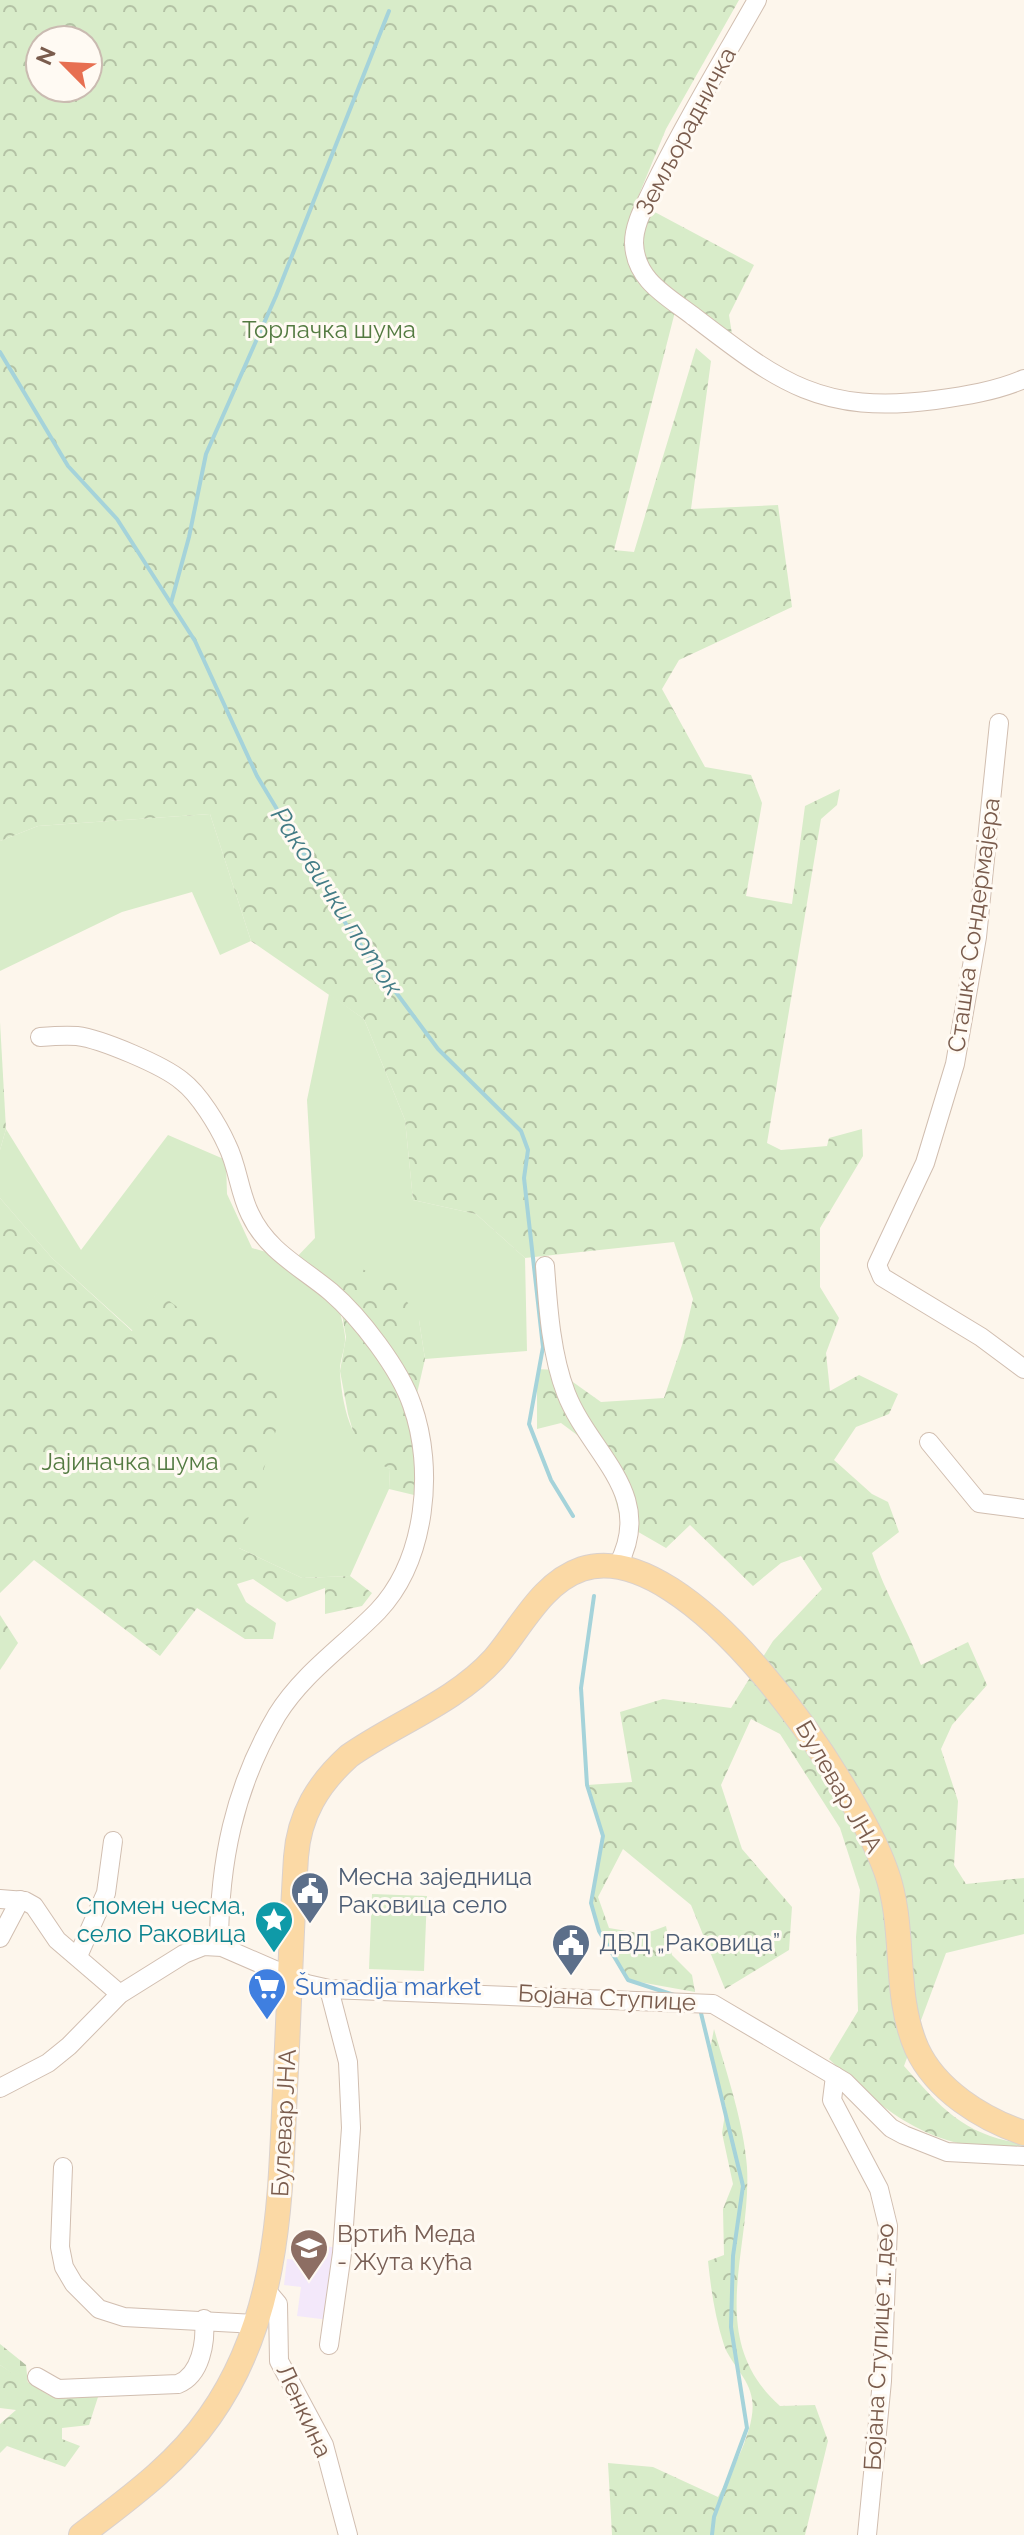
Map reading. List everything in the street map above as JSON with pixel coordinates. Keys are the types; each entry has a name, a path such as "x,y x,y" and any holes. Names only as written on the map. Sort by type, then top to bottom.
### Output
{"main road":[{"name":"Булевар ЈНА","path":"81,2535 150,2482 196,2434 232,2381 257,2324 267,2291 280,2208 300,1830 312,1799 333,1771 375,1738 470,1683 496,1657 536,1603 579,1570 618,1565 650,1575 669,1586 733,1644 797,1715 846,1793 887,1873 901,1939 903,2001 918,2050 927,2067 982,2115 1024,2133"}],"street":[{"name":"Земљорадничка","path":"757,0 681,132 639,218 634,247 646,277 758,366 804,391 827,398 859,403 914,403 993,389 1024,379"},
{"name":"Сташка Сондермајера","path":"999,723 977,937 955,1064 925,1163 877,1265 882,1277 1020,1359"},
{"path":"0,2088 48,2063 120,1994 184,1954 204,1946 219,1946 219,1891 228,1835 242,1787 258,1751 291,1696 384,1604 408,1565 423,1495 423,1455 417,1418 396,1374 351,1312 262,1237 246,1206 227,1145 183,1081 147,1062 78,1036 40,1037"},
{"path":"545,1266 547,1306 566,1393 624,1494 632,1520 629,1541 618,1565"},
{"path":"929,1442 979,1503 1024,1509"},
{"path":"78,1956 106,1893 113,1841"},
{"path":"0,1899 20,1900 34,1906 57,1940 120,1994"},
{"path":"0,1938 20,1900"},
{"name":"Бојана Ступице","path":"219,1946 290,1978 329,1989 700,2003 725,2010 835,2076 891,2128 915,2140 966,2155 1024,2156"},
{"path":"329,1989 348,2062 351,2128 343,2240 329,2345"},
{"name":"Бојана Ступице 1. део","path":"835,2076 832,2100 879,2189 888,2226 882,2381 867,2535"},
{"path":"63,2167 60,2247 67,2275 82,2293 109,2313 257,2324"},
{"name":"Ленкина","path":"267,2291 278,2304 279,2361 324,2445 348,2535"},
{"path":"37,2377 58,2389 178,2384 192,2376 198,2363 204,2339 204,2319"}],"shaded area":[{"name":"Вртић Меда - Жута кућа","path":"302,2243 339,2248 329,2320 297,2316 301,2287 284,2285 287,2259 300,2260"}],"green space":[{"name":"Торлачка шума","path":"0,0 739,0 666,129 636,202 754,265 729,315 734,347 678,300 614,550 634,552 696,348 711,361 691,509 778,505 792,607 679,660 662,689 705,767 751,775 762,803 746,896 792,904 805,806 840,789 837,805 821,819 767,1143 781,1150 827,1146 829,1138 862,1129 863,1156 820,1228 820,1287 839,1318 826,1353 830,1391 859,1375 898,1394 889,1414 856,1427 834,1460 872,1494 888,1502 899,1532 872,1553 921,1665 968,1642 987,1685 952,1725 941,1749 958,1801 954,1865 966,1884 1024,1878 1024,1934 946,1953 904,2066 956,2118 985,2134 1024,2144 1024,2150 964,2145 916,2127 873,2099 829,2059 858,2011 856,1937 860,1890 840,1828 780,1734 751,1719 721,1785 742,1849 792,1907 789,1950 725,1989 691,1905 623,1849 598,1897 609,1928 644,1934 666,1926 672,1955 692,1975 695,1992 628,1980 599,1931 591,1903 603,1836 587,1785 632,1782 620,1712 663,1699 731,1708 773,1641 822,1589 801,1556 781,1563 753,1586 690,1525 666,1548 621,1522 604,1455 561,1423 537,1429 537,1369 556,1370 601,1402 664,1398 693,1299 674,1242 525,1258 476,1214 413,1200 405,1120 364,1019 251,941 210,814 38,826 0,841"},
{"path":"210,814 251,941 220,955 192,892 122,912 0,971 0,841 38,826"},
{"path":"329,994 364,1019 405,1120 413,1200 476,1214 525,1258 527,1351 425,1359 419,1320 338,1304 345,1336 340,1373 347,1416 367,1452 390,1469 389,1489 350,1576 302,1578 239,1548 157,1293 133,1331 52,1258 0,1198 0,1150 6,1129 81,1250 168,1135 226,1160 227,1194 252,1248 294,1260 315,1238 307,1100"},
{"path":"0,1022 6,1129 0,1150"},
{"name":"Јајиначка шума","path":"0,1198 52,1258 132,1331 157,1292 289,1389 239,1548 302,1578 350,1576 372,1593 362,1606 325,1614 325,1588 287,1602 253,1579 237,1584 246,1602 276,1623 273,1639 245,1639 197,1608 160,1656 34,1560 0,1593"},
{"path":"347,1264 393,1280 419,1320 425,1359 412,1415 418,1445 414,1495 389,1489 390,1469 375,1462 357,1445 348,1414 340,1371 346,1337 337,1286"},
{"path":"0,1615 18,1643 0,1670"},
{"path":"372,1894 427,1896 424,1971 369,1969"},
{"path":"714,2029 738,2116 747,2167 747,2198 737,2292 737,2322 743,2352 757,2380 780,2406 815,2405 828,2441 805,2535 612,2535 608,2463 653,2467 718,2497 742,2450 751,2423 753,2410 750,2391 724,2345 708,2261 724,2255 723,2209 733,2184 722,2133 726,2108 709,2055"},
{"path":"0,2344 26,2365 28,2384 0,2365"},
{"path":"0,2365 50,2396 98,2397 89,2425 62,2428 62,2439 80,2446 65,2467 7,2446 0,2453 0,2424 16,2410 0,2408"}],"waterway":[{"path":"171,603 189,537 206,454 276,296 389,11"},
{"name":"Раковички поток","path":"0,352 68,466 117,519 195,641 257,776 349,929 438,1049 521,1131 528,1150 524,1178 543,1347 529,1424 551,1480 573,1516"},
{"name":"Раковички поток","path":"594,1596 581,1688 587,1785 603,1836 591,1903 599,1931 628,1980 674,1995"},
{"name":"Раковички поток","path":"700,2009 743,2186 733,2256 731,2327 747,2428 714,2517 712,2535"}],"place":[{"name":"Месна заједница Раковица село","path":"310,1925"},
{"name":"Спомен чесма, село Раковица","path":"274,1954"},
{"name":"ДВД „Раковица”","path":"571,1977"},
{"name":"Šumadija market","path":"267,2021"},
{"name":"Вртић Меда - Жута кућа","path":"309,2282"}]}
